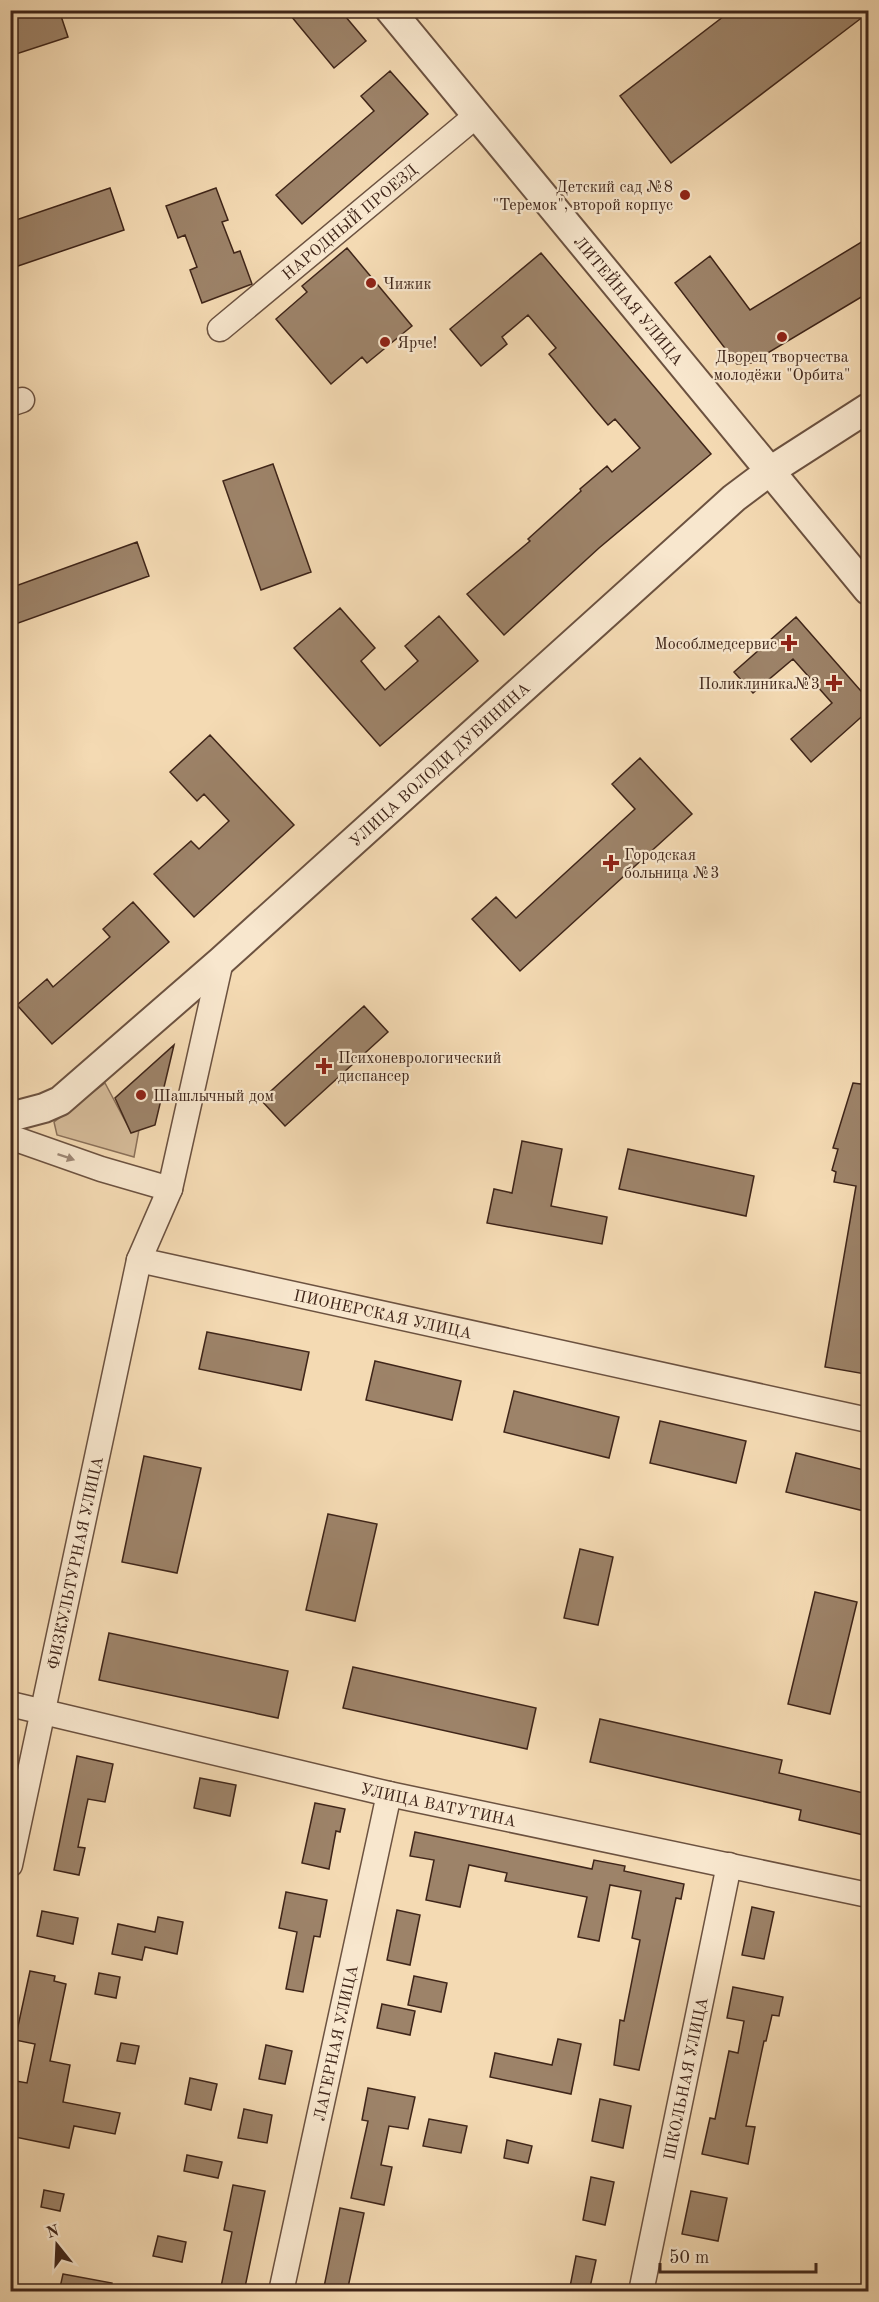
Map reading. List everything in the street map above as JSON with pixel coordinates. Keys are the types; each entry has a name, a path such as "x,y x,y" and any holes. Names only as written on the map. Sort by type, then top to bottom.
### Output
{"street":[{"name":"ЛИТЕЙНАЯ УЛИЦА","path":"390,10 868,590"},
{"name":"НАРОДНЫЙ ПРОЕЗД","path":"220,329 477,115"},
{"name":"УЛИЦА ВОЛОДИ ДУБИНИНА","path":"10,1117 60,1101 221,961 725,506 770,471 868,408"},
{"path":"139,1260 170,1189 221,961"},
{"path":"10,1137 101,1169 170,1189"},
{"name":"ПИОНЕРСКАЯ УЛИЦА","path":"139,1260 868,1420"},
{"name":"ФИЗКУЛЬТУРНАЯ УЛИЦА","path":"10,1865 139,1260"},
{"name":"УЛИЦА ВАТУТИНА","path":"10,1704 42,1709 389,1794 868,1894"},
{"name":"ЛАГЕРНАЯ УЛИЦА","path":"281,2292 389,1794"},
{"name":"ШКОЛЬНАЯ УЛИЦА","path":"641,2292 729,1865"}],"shaded area":[{"path":"105,1083 131,1132 139,1130 134,1157 57,1135 54,1122"}],"building":[{"path":"10,10 59,10 68,37 10,56"},
{"path":"286,10 340,10 366,41 334,68"},
{"path":"732,10 868,10 868,13 671,163 620,96"},
{"path":"390,71 428,114 302,224 276,195 374,111 361,96"},
{"path":"110,188 124,230 15,267 10,255 10,222"},
{"path":"216,188 228,220 222,222 234,253 240,251 252,284 202,303 190,270 197,267 185,235 178,238 166,206"},
{"path":"868,238 868,293 751,363 737,364 675,283 710,256 750,310"},
{"path":"347,248 412,326 367,363 362,357 331,384 276,319 307,292 302,286"},
{"path":"541,253 711,454 599,548 504,635 467,594 530,541 528,539 607,466 612,472 640,448 615,419 608,425 596,411 549,354 556,348 528,315 502,337 507,344 481,366 450,329"},
{"path":"273,464 311,572 261,590 223,481"},
{"path":"137,542 149,576 10,626 10,588"},
{"path":"340,608 375,648 361,661 385,690 418,661 405,646 439,616 478,661 380,746 294,648"},
{"name":"Поликлиника№3","path":"796,617 868,699 868,711 811,762 791,739 832,703 793,659 753,693 734,672"},
{"path":"210,735 294,825 194,917 154,874 191,841 199,849 229,821 204,794 197,801 170,772"},
{"path":"640,758 692,814 520,971 472,919 496,897 516,918 635,809 612,784"},
{"path":"133,902 169,942 52,1044 17,1005 47,979 53,987 110,937 103,929"},
{"name":"Психоневрологический диспансер","path":"364,1006 388,1032 285,1126 261,1100"},
{"path":"174,1045 155,1125 131,1133 115,1098"},
{"path":"853,1083 868,1085 868,1352 865,1374 825,1367 856,1186 834,1182 836,1172 832,1170 838,1149 833,1148"},
{"path":"522,1141 562,1149 551,1206 607,1217 602,1244 487,1223 494,1189 512,1193"},
{"path":"628,1149 754,1176 746,1216 619,1189"},
{"path":"207,1332 309,1352 301,1390 199,1369"},
{"path":"375,1361 461,1381 452,1420 366,1400"},
{"path":"514,1391 619,1417 609,1458 504,1432"},
{"path":"660,1421 746,1441 736,1483 650,1463"},
{"path":"796,1453 868,1471 868,1512 786,1492"},
{"path":"144,1456 201,1468 177,1573 122,1562"},
{"path":"328,1514 377,1524 355,1621 306,1610"},
{"path":"580,1549 613,1557 598,1625 564,1618"},
{"path":"815,1592 857,1602 830,1714 788,1704"},
{"path":"109,1633 288,1671 278,1718 99,1680"},
{"path":"353,1667 536,1708 527,1749 343,1708"},
{"path":"600,1719 782,1760 779,1773 868,1794 868,1836 799,1820 801,1810 590,1762"},
{"path":"77,1756 113,1764 105,1802 88,1799 78,1847 85,1848 79,1875 54,1870"},
{"path":"200,1778 236,1785 230,1816 194,1808"},
{"path":"315,1803 345,1809 340,1832 336,1831 329,1869 302,1863"},
{"path":"415,1832 592,1869 594,1860 625,1866 624,1871 684,1884 681,1899 676,1898 639,2070 614,2065 620,2020 624,2021 640,1940 632,1938 641,1891 610,1885 599,1941 578,1937 587,1897 505,1881 507,1873 469,1865 460,1907 426,1900 434,1860 410,1856"},
{"path":"286,1892 327,1900 320,1937 314,1936 303,1992 286,1989 297,1932 279,1928"},
{"path":"752,1907 774,1912 764,1959 742,1955"},
{"path":"397,1910 420,1915 410,1965 387,1960"},
{"path":"42,1911 78,1918 73,1944 37,1936"},
{"path":"158,1917 183,1922 177,1954 145,1947 142,1960 112,1954 118,1924 155,1932"},
{"path":"30,1971 55,1976 54,1981 66,1984 50,2061 70,2065 63,2102 120,2113 115,2134 74,2126 69,2148 10,2136 10,2080 27,2083 35,2044 15,2040"},
{"path":"99,1973 120,1977 116,1998 95,1994"},
{"path":"414,1976 447,1983 441,2012 408,2005"},
{"path":"733,1987 783,1997 779,2016 772,2015 766,2041 764,2041 746,2126 755,2127 748,2164 702,2154 710,2118 715,2119 729,2051 738,2053 744,2021 727,2018"},
{"path":"382,2004 415,2011 410,2035 377,2028"},
{"path":"558,2039 581,2044 571,2094 490,2077 495,2053 552,2065"},
{"path":"121,2043 139,2046 135,2064 117,2061"},
{"path":"266,2045 292,2051 285,2084 259,2079"},
{"path":"190,2078 217,2084 211,2110 185,2104"},
{"path":"368,2088 415,2097 408,2129 389,2126 381,2165 392,2167 384,2205 351,2198 368,2121 362,2120"},
{"path":"600,2099 631,2106 623,2148 592,2141"},
{"path":"244,2109 272,2115 267,2143 238,2138"},
{"path":"429,2119 467,2126 461,2153 423,2146"},
{"path":"507,2140 532,2146 528,2163 504,2158"},
{"path":"187,2155 222,2162 218,2178 184,2171"},
{"path":"591,2177 614,2182 605,2225 583,2220"},
{"path":"233,2185 265,2191 244,2292 220,2292 232,2232 224,2230"},
{"path":"44,2190 64,2194 60,2211 41,2207"},
{"path":"691,2191 727,2198 718,2241 682,2234"},
{"path":"340,2208 364,2213 347,2292 323,2292"},
{"path":"158,2236 186,2242 182,2262 153,2256"},
{"path":"576,2256 596,2260 589,2292 569,2292"},
{"path":"63,2274 112,2283 111,2292 59,2292"}],"place":[{"name":"Детский сад №8 \"Теремок\", второй корпус","path":"685,195"},
{"name":"Чижик","path":"371,283"},
{"name":"Дворец творчества молодёжи \"Орбита\"","path":"782,337"},
{"name":"Ярче!","path":"385,342"},
{"name":"Мособлмедсервис","path":"789,643"},
{"name":"Поликлиника№3","path":"834,683"},
{"name":"Городская больница №3","path":"611,863"},
{"name":"Психоневрологический диспансер","path":"324,1066"},
{"name":"Шашлычный дом","path":"141,1095"}]}
